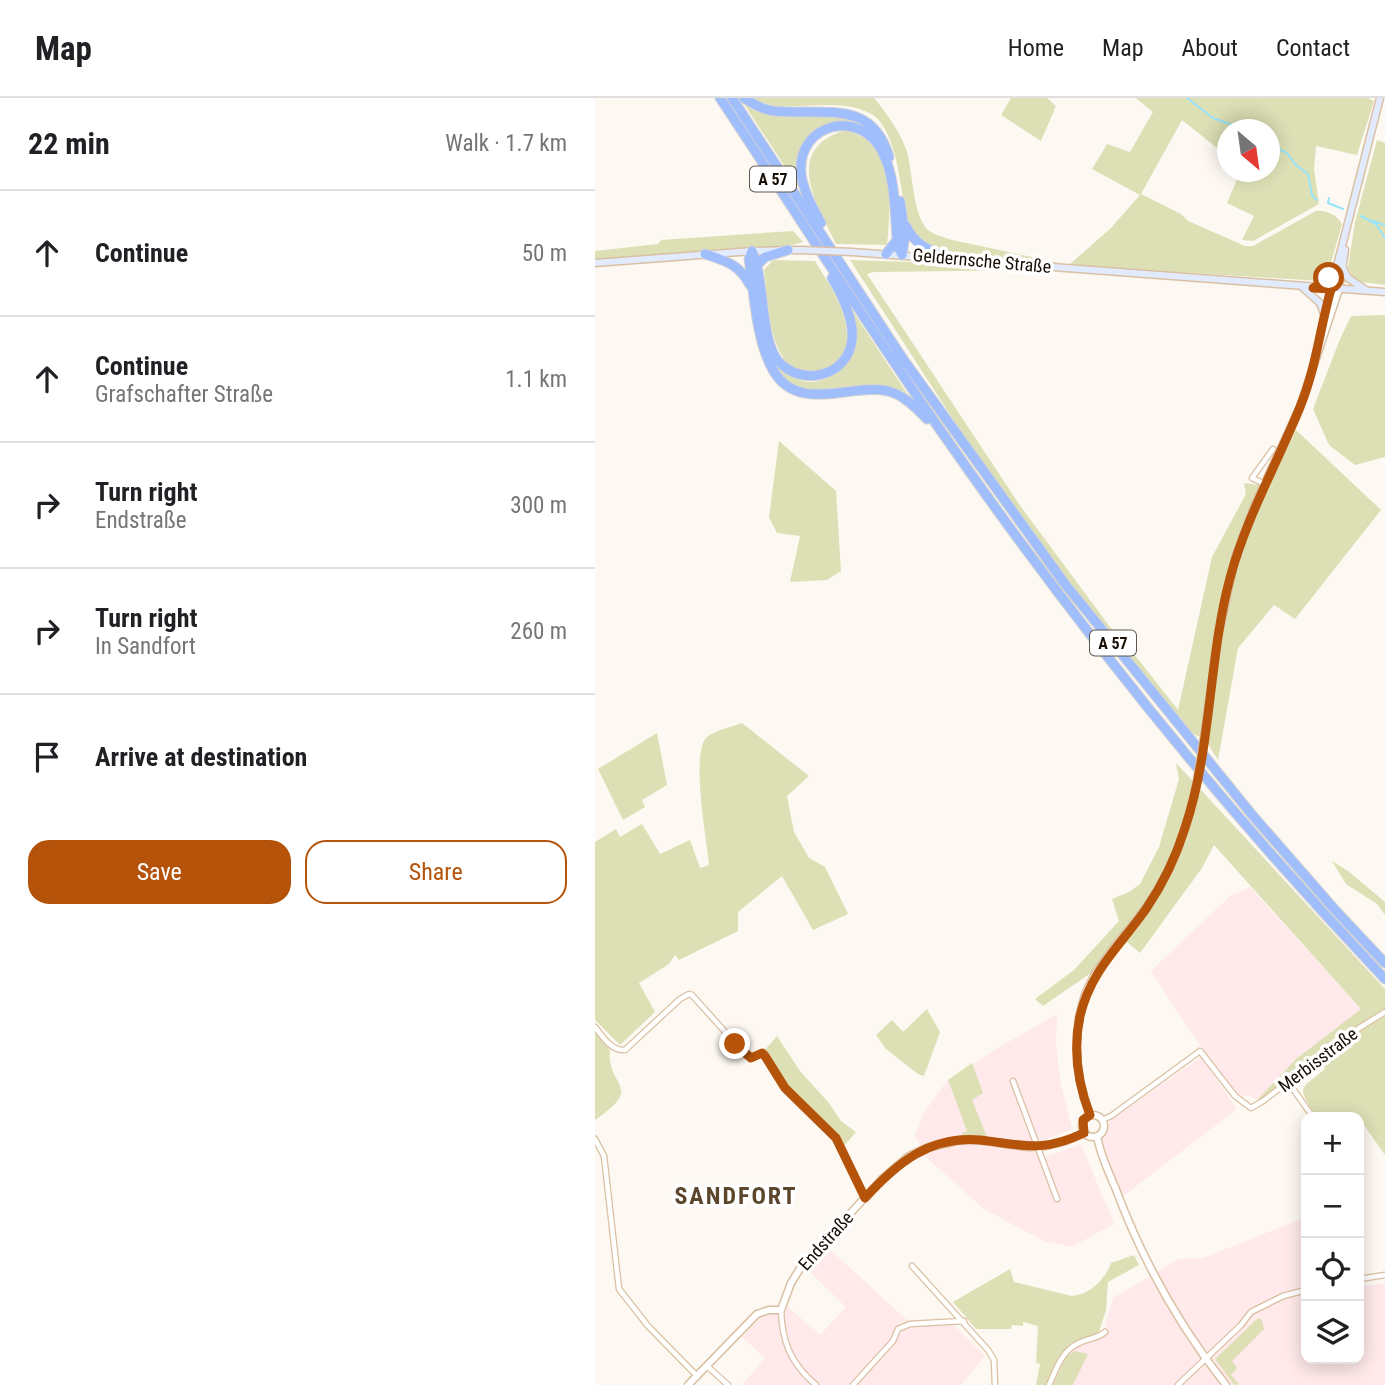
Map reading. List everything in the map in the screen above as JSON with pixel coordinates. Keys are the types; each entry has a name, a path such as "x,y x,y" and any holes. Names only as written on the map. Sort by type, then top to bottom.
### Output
{"highway":[{"name":"A 57","path":"720,98 942,432 1046,576 1180,746 1385,979"},
{"name":"A 57","path":"732,98 903,359 1065,584 1253,816 1385,963"},
{"path":"744,98 773,111 837,106 850,108 870,118 887,145 905,223 905,246 902,255"},
{"path":"828,242 826,230 804,186 801,162 811,140 820,132 842,125 855,126 872,137 884,155 893,191 897,240 902,255"},
{"path":"905,223 917,243 926,250 951,258"},
{"path":"886,254 897,240"},
{"path":"757,265 765,257 787,250"},
{"path":"752,251 757,265 772,352 789,370 811,376 821,375 840,365 846,357 853,336 847,311 824,257"},
{"path":"752,251 749,259 754,297 766,352 773,370 784,384 807,395 857,390 889,392 908,401 942,432"},
{"path":"705,254 731,262 739,268 754,297"}],"main road":[{"path":"1335,289 1346,233 1380,98"},
{"name":"Geldernsche Straße","path":"595,263 801,250 951,258 1385,292"},
{"path":"1313,288 1325,283 1340,267"},
{"path":"1340,267 1348,278 1368,291"},
{"path":"1301,287 1320,303 1324,314"}],"street":[{"path":"1319,348 1324,314 1335,289"},
{"path":"1090,1115 1077,1063 1080,1017 1095,975 1158,890 1176,853 1196,787 1225,597 1245,531 1300,407 1335,289"},
{"path":"1265,484 1252,478 1273,449"},
{"path":"595,1027 613,1048 618,1051 625,1050 680,999 692,995 745,1054 754,1058 762,1053 785,1088 836,1138 865,1198"},
{"name":"Merbisstraße","path":"1102,1120 1200,1051 1235,1096 1251,1108 1356,1030 1385,1012"},
{"path":"1013,1081 1057,1199"},
{"path":"1288,1082 1309,1112"},
{"path":"1090,1115 1097,1115 1102,1120 1104,1129 1097,1136 1084,1133 1083,1120 1090,1115"},
{"name":"Endstraße","path":"781,1310 791,1283 801,1267 882,1179 909,1156 935,1145 961,1140 1037,1147 1058,1144 1084,1133"},
{"path":"1097,1136 1136,1239 1165,1293 1226,1385"},
{"path":"595,1139 604,1156 619,1289 648,1326 696,1375"},
{"path":"912,1266 988,1350 994,1360 995,1385"},
{"path":"1364,1278 1385,1275"},
{"path":"1178,1385 1241,1325 1251,1312 1283,1296 1301,1291"},
{"path":"688,1385 757,1314 769,1310 781,1310 788,1351 794,1363 816,1385"},
{"path":"853,1385 893,1341 898,1329 910,1324 964,1321"},
{"path":"1049,1385 1061,1360 1071,1348 1105,1332"},
{"path":"706,1366 728,1385"}],"shaded area":[{"path":"1250,887 1361,1009 1296,1059 1257,1100 1250,1095 1239,1097 1233,1092 1151,971 1230,896"},
{"path":"1057,1014 1056,1043 1060,1080 1072,1129 1039,1142 1045,1157 1081,1144 1114,1224 1071,1247 1044,1241 984,1209 928,1159 915,1136 924,1113 946,1082"},
{"path":"1201,1057 1237,1109 1122,1197 1101,1139 1111,1120"},
{"path":"1301,1219 1301,1364 1364,1364 1364,1286 1385,1283 1385,1385 1049,1385 1058,1366 1079,1338 1104,1331 1113,1298 1179,1259 1203,1258"},
{"path":"827,1247 907,1320 948,1319 985,1356 961,1385 742,1385 765,1358 742,1337 763,1315 781,1313 787,1306 820,1335 846,1307 807,1269"}],"green space":[{"path":"753,98 874,98 892,122 906,149 918,213 927,229 952,240 1069,265 1111,228 1140,195 1092,169 1107,144 1130,152 1153,112 1136,98 1368,98 1374,101 1357,155 1316,146 1314,169 1319,204 1253,241 1242,240 1254,216 1227,203 1236,182 1280,182 1280,119 1217,119 1217,148 1182,120 1141,194 1181,214 1188,221 1245,246 1253,246 1316,211 1331,214 1342,224 1327,277 1321,281 1126,269 867,274 1021,507 1110,627 1178,710 1212,557 1246,494 1244,483 1259,485 1256,505 1296,430 1381,510 1295,619 1274,605 1238,648 1218,760 1204,738 1185,731 1121,655 997,487 850,260 940,263 945,252 917,237 911,227 893,148 883,126 876,117 854,108 829,105 778,106"},
{"path":"1011,98 1047,98 1056,106 1041,141 1001,115"},
{"path":"742,101 759,111 850,111 860,115 880,137 849,124 827,125 798,162 810,205"},
{"path":"846,130 872,143 883,161 889,197 887,245 836,244 820,212 810,179 809,164 815,150 826,139"},
{"path":"1377,140 1385,143 1385,285 1362,282 1353,277 1348,267 1355,222"},
{"path":"793,231 803,242 788,246 595,261 595,251 658,244 661,240"},
{"path":"773,260 815,261 832,289 844,318 847,339 845,350 831,366 811,372 801,371 791,367 784,359 769,316 764,270"},
{"path":"852,310 912,401 893,390 822,392 805,389 790,384 778,373 772,357 789,375 807,382 826,379 842,368 849,361 856,343"},
{"path":"1385,315 1385,457 1355,465 1329,445 1313,409 1351,316"},
{"path":"779,441 836,491 841,571 827,580 790,582 800,536 777,533 769,517"},
{"path":"742,723 809,776 787,796 794,832 809,858 825,867 848,914 813,930 782,876 738,912 738,931 679,960 675,955 669,964 639,983 655,1012 620,1045 595,1020 595,842 616,829 620,837 642,824 660,854 690,840 700,868 709,865 700,778 702,746 710,735"},
{"path":"657,733 667,785 642,800 645,807 623,820 598,769"},
{"path":"1176,763 1385,989 1385,1155 1364,1125 1364,1112 1314,1112 1305,1098 1304,1088 1327,1067 1307,1075 1296,1073 1265,1099 1259,1102 1257,1100 1296,1059 1361,1009 1214,845 1202,868 1140,953 1127,942 1114,957 1043,1006 1035,999 1074,970 1119,921 1112,899 1140,884 1159,847 1179,779"},
{"path":"1332,861 1385,902 1385,915 1377,904 1346,884"},
{"path":"927,1009 940,1032 924,1076 886,1049 876,1035 892,1020 903,1032"},
{"path":"595,1032 610,1050 610,1062 621,1092 610,1109 595,1120"},
{"path":"777,1036 800,1071 829,1103 841,1121 856,1132 844,1146 789,1090 763,1052"},
{"path":"972,1063 983,1093 972,1100 987,1137 963,1137 962,1133 967,1131 948,1080"},
{"path":"1134,1255 1139,1265 1108,1282 1106,1310 1098,1335 1078,1342 1065,1352 1048,1385 1036,1385 1040,1364 1036,1363 1038,1326 1023,1322 1023,1326 1012,1325 1011,1329 976,1329 953,1302 1010,1269 1014,1282 1072,1296 1079,1295 1096,1285 1111,1263"},
{"path":"1258,1318 1262,1320 1264,1329 1232,1361 1237,1368 1231,1375 1239,1384 1234,1385 1215,1359"},
{"path":"1075,1351 1088,1354 1073,1385 1053,1385 1066,1357"}],"waterway":[{"path":"1187,98 1217,119"},
{"path":"1280,150 1308,174 1312,195 1317,200"},
{"path":"1329,198 1328,203 1343,209"},
{"path":"1361,216 1376,224 1385,238"},
{"path":"1373,221 1385,225"}],"district":[{"name":"SANDFORT","path":"736,1196"}],"route":[{"path":"735,1044 751,1058 762,1053 785,1088 805,1110 830,1130 841,1145 865,1198 895,1167 926,1148 961,1140 1028,1147 1046,1146 1084,1133 1083,1120 1090,1115 1077,1063 1077,1039 1085,999 1095,975 1158,890 1186,827 1196,787 1224,602 1236,555 1254,507 1308,385 1331,289 1313,288 1325,283 1329,278"}]}
